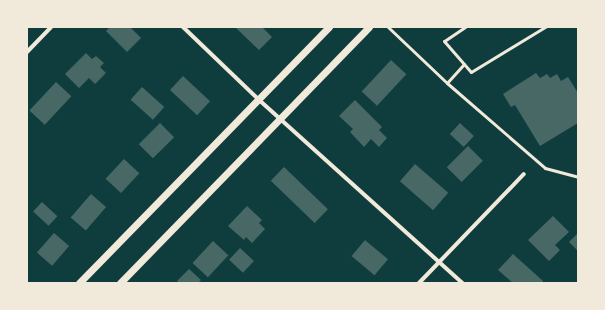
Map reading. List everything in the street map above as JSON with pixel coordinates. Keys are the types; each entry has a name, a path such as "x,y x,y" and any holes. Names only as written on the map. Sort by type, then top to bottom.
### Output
{"street":[{"path":"27,52 51,27"},
{"path":"183,27 258,99 462,283"},
{"path":"79,283 329,27"},
{"path":"120,283 369,27"},
{"path":"419,283 524,174"}],"lane":[{"path":"388,27 446,83 545,168 578,177"},
{"path":"466,27 444,41 471,72 545,27"},
{"path":"446,83 464,64"}],"building":[{"path":"110,27 130,27 141,38 127,52 106,31"},
{"path":"235,27 262,27 272,37 259,50"},
{"path":"86,53 92,59 96,56 104,63 100,67 106,73 95,84 89,78 79,88 65,74"},
{"path":"391,60 406,74 377,106 362,91"},
{"path":"536,73 540,78 547,74 550,78 557,74 561,81 568,77 578,93 578,123 540,146 515,105 511,107 503,94"},
{"path":"183,76 210,101 197,115 170,90"},
{"path":"56,82 71,96 45,125 29,111"},
{"path":"142,87 164,107 153,120 131,100"},
{"path":"355,100 382,127 379,130 387,138 379,147 371,139 364,147 350,132 353,129 339,116"},
{"path":"160,123 174,137 153,158 139,144"},
{"path":"460,123 474,136 464,147 450,134"},
{"path":"468,146 483,161 462,182 447,167"},
{"path":"124,159 139,173 121,193 106,179"},
{"path":"415,164 448,193 433,210 400,181"},
{"path":"284,167 328,209 315,223 271,181"},
{"path":"91,194 106,207 86,231 71,217"},
{"path":"42,202 57,216 48,226 33,212"},
{"path":"247,206 262,220 259,223 265,229 252,243 246,237 244,240 228,226"},
{"path":"553,216 569,232 555,245 560,250 549,261 528,240"},
{"path":"54,233 69,246 52,266 37,253"},
{"path":"578,233 578,251 569,242"},
{"path":"365,240 388,259 374,275 352,256"},
{"path":"213,241 228,255 208,277 193,263"},
{"path":"240,248 254,261 243,273 229,260"},
{"path":"513,254 543,281 542,283 513,283 498,270"},
{"path":"189,269 201,280 198,283 180,283 177,281"}]}
